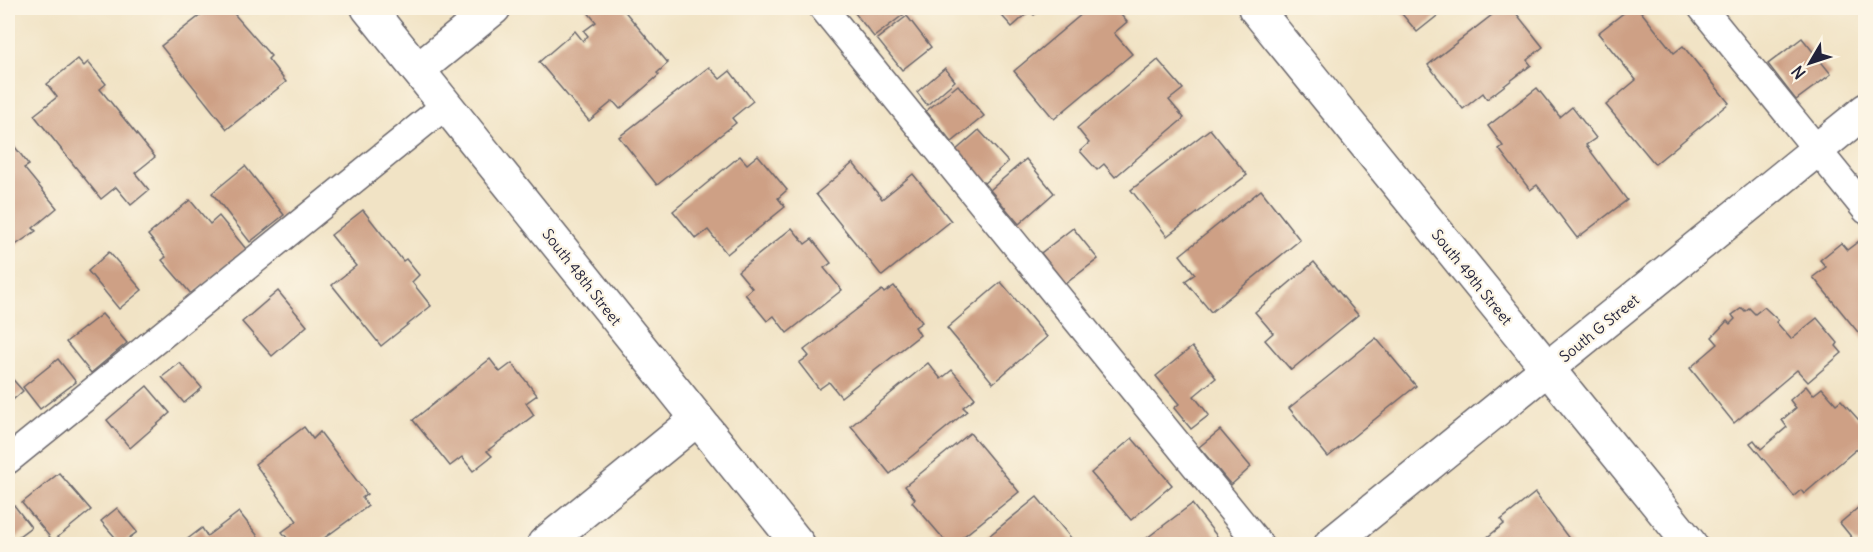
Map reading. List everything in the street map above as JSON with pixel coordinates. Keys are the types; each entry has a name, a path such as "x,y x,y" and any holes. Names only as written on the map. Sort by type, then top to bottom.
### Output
{"street":[{"name":"South 48th Street","path":"368,8 696,420 798,544"},
{"path":"418,70 494,8"},
{"name":"South 49th Street","path":"1255,8 1547,371 1690,544"},
{"name":"South G Street","path":"1331,544 1866,110"},
{"path":"544,544 696,420"}],"lane":[{"path":"823,8 1259,544"},
{"path":"1702,8 1866,210"},
{"path":"8,459 446,105"}],"building":[{"path":"210,8 229,8 271,56 268,59 286,82 227,129 161,46"},
{"path":"589,8 622,8 668,63 657,73 659,75 620,109 613,101 589,121 539,62 575,31 583,41 588,36 584,31 596,22 586,10"},
{"path":"851,8 912,8 874,37"},
{"path":"995,8 1043,8 1034,15 1030,11 1012,27"},
{"path":"1089,8 1115,8 1127,22 1114,33 1132,54 1054,119 1014,71"},
{"path":"1397,8 1447,8 1417,32"},
{"path":"1501,8 1512,8 1543,47 1527,60 1531,65 1487,99 1483,93 1463,109 1428,65"},
{"path":"1630,8 1638,8 1674,53 1683,46 1729,103 1655,164 1606,105 1636,80 1598,33"},
{"path":"907,16 931,47 902,70 877,39"},
{"path":"1802,38 1831,74 1796,100 1768,64"},
{"path":"78,59 84,66 88,62 106,84 100,89 155,157 135,173 149,190 131,205 116,187 101,199 34,115 57,97 47,84"},
{"path":"1158,60 1183,89 1169,100 1184,118 1115,177 1104,164 1097,170 1080,151 1089,143 1077,128"},
{"path":"709,67 720,79 730,71 753,101 732,118 736,123 657,185 619,137"},
{"path":"945,68 955,81 927,105 917,92"},
{"path":"958,85 984,116 952,142 926,111"},
{"path":"1537,88 1560,117 1572,107 1596,138 1586,145 1627,200 1577,238 1537,185 1530,190 1499,149 1503,146 1488,126"},
{"path":"1210,129 1247,175 1167,236 1131,190"},
{"path":"979,130 1008,162 983,184 954,152"},
{"path":"8,138 29,165 24,168 57,208 33,228 36,231 8,250"},
{"path":"758,155 787,190 778,198 785,207 727,254 708,230 696,239 673,211 740,156 747,164"},
{"path":"1026,159 1054,193 1019,224 990,190"},
{"path":"853,163 882,199 913,174 951,221 882,276 816,194"},
{"path":"245,166 284,215 250,242 212,193"},
{"path":"1261,190 1300,240 1211,312 1185,281 1195,274 1180,255"},
{"path":"190,200 210,224 219,216 246,249 192,295 162,260 166,257 148,235"},
{"path":"363,210 403,261 406,259 419,275 412,282 431,306 381,346 332,285 356,266 331,235"},
{"path":"792,228 805,244 812,239 831,263 824,268 842,290 787,333 774,316 767,321 745,294 752,288 738,271"},
{"path":"1073,228 1098,259 1065,284 1041,253"},
{"path":"1859,241 1866,249 1866,342 1813,277 1826,267 1820,260 1841,243 1847,250"},
{"path":"109,252 142,290 119,309 88,271"},
{"path":"1314,262 1358,315 1291,370 1265,340 1273,333 1255,312"},
{"path":"1001,282 1047,337 993,383 947,328"},
{"path":"894,286 922,322 915,327 920,335 841,397 829,382 819,389 799,363 809,356 804,350 882,290 884,293"},
{"path":"278,291 307,326 272,356 242,322"},
{"path":"1764,307 1778,320 1776,322 1791,339 1817,318 1838,343 1836,346 1842,353 1808,382 1797,370 1734,423 1690,368 1718,344 1712,337 1727,321 1730,324 1735,319 1732,315 1742,308 1745,311 1749,308 1755,314"},
{"path":"102,314 127,343 91,373 66,342"},
{"path":"1376,338 1416,386 1328,457 1289,408"},
{"path":"1192,347 1216,378 1194,396 1209,415 1191,429 1174,408 1179,404 1156,376"},
{"path":"58,359 76,382 40,409 23,387"},
{"path":"490,359 500,372 512,363 537,395 526,403 534,415 487,451 492,456 473,471 462,457 450,466 413,420"},
{"path":"180,363 202,388 184,403 162,377"},
{"path":"928,363 941,379 952,370 975,398 963,407 967,411 890,474 851,426"},
{"path":"8,374 23,391 8,404"},
{"path":"147,386 170,413 130,448 107,420"},
{"path":"1806,386 1813,395 1822,388 1836,404 1841,400 1866,428 1866,441 1804,494 1801,490 1794,496 1750,443 1754,440 1761,449 1787,427 1782,420 1796,408 1790,400"},
{"path":"304,427 313,439 320,432 367,494 362,498 368,506 316,544 292,544 282,532 297,521 255,464"},
{"path":"1220,430 1251,467 1231,485 1199,447"},
{"path":"970,433 1019,492 954,544 948,544 912,502 915,499 905,486"},
{"path":"1132,438 1172,485 1131,520 1091,473"},
{"path":"59,473 91,510 53,541 22,503"},
{"path":"1535,493 1573,544 1483,544 1481,542 1504,524 1501,520"},
{"path":"1037,497 1076,544 979,544"},
{"path":"10,500 31,527 8,544 8,501"},
{"path":"1866,501 1866,544 1857,544 1840,523"},
{"path":"1192,504 1223,544 1139,544"},
{"path":"117,508 137,532 121,544 101,521"},
{"path":"239,512 264,544 181,544 202,528 207,536"}]}
